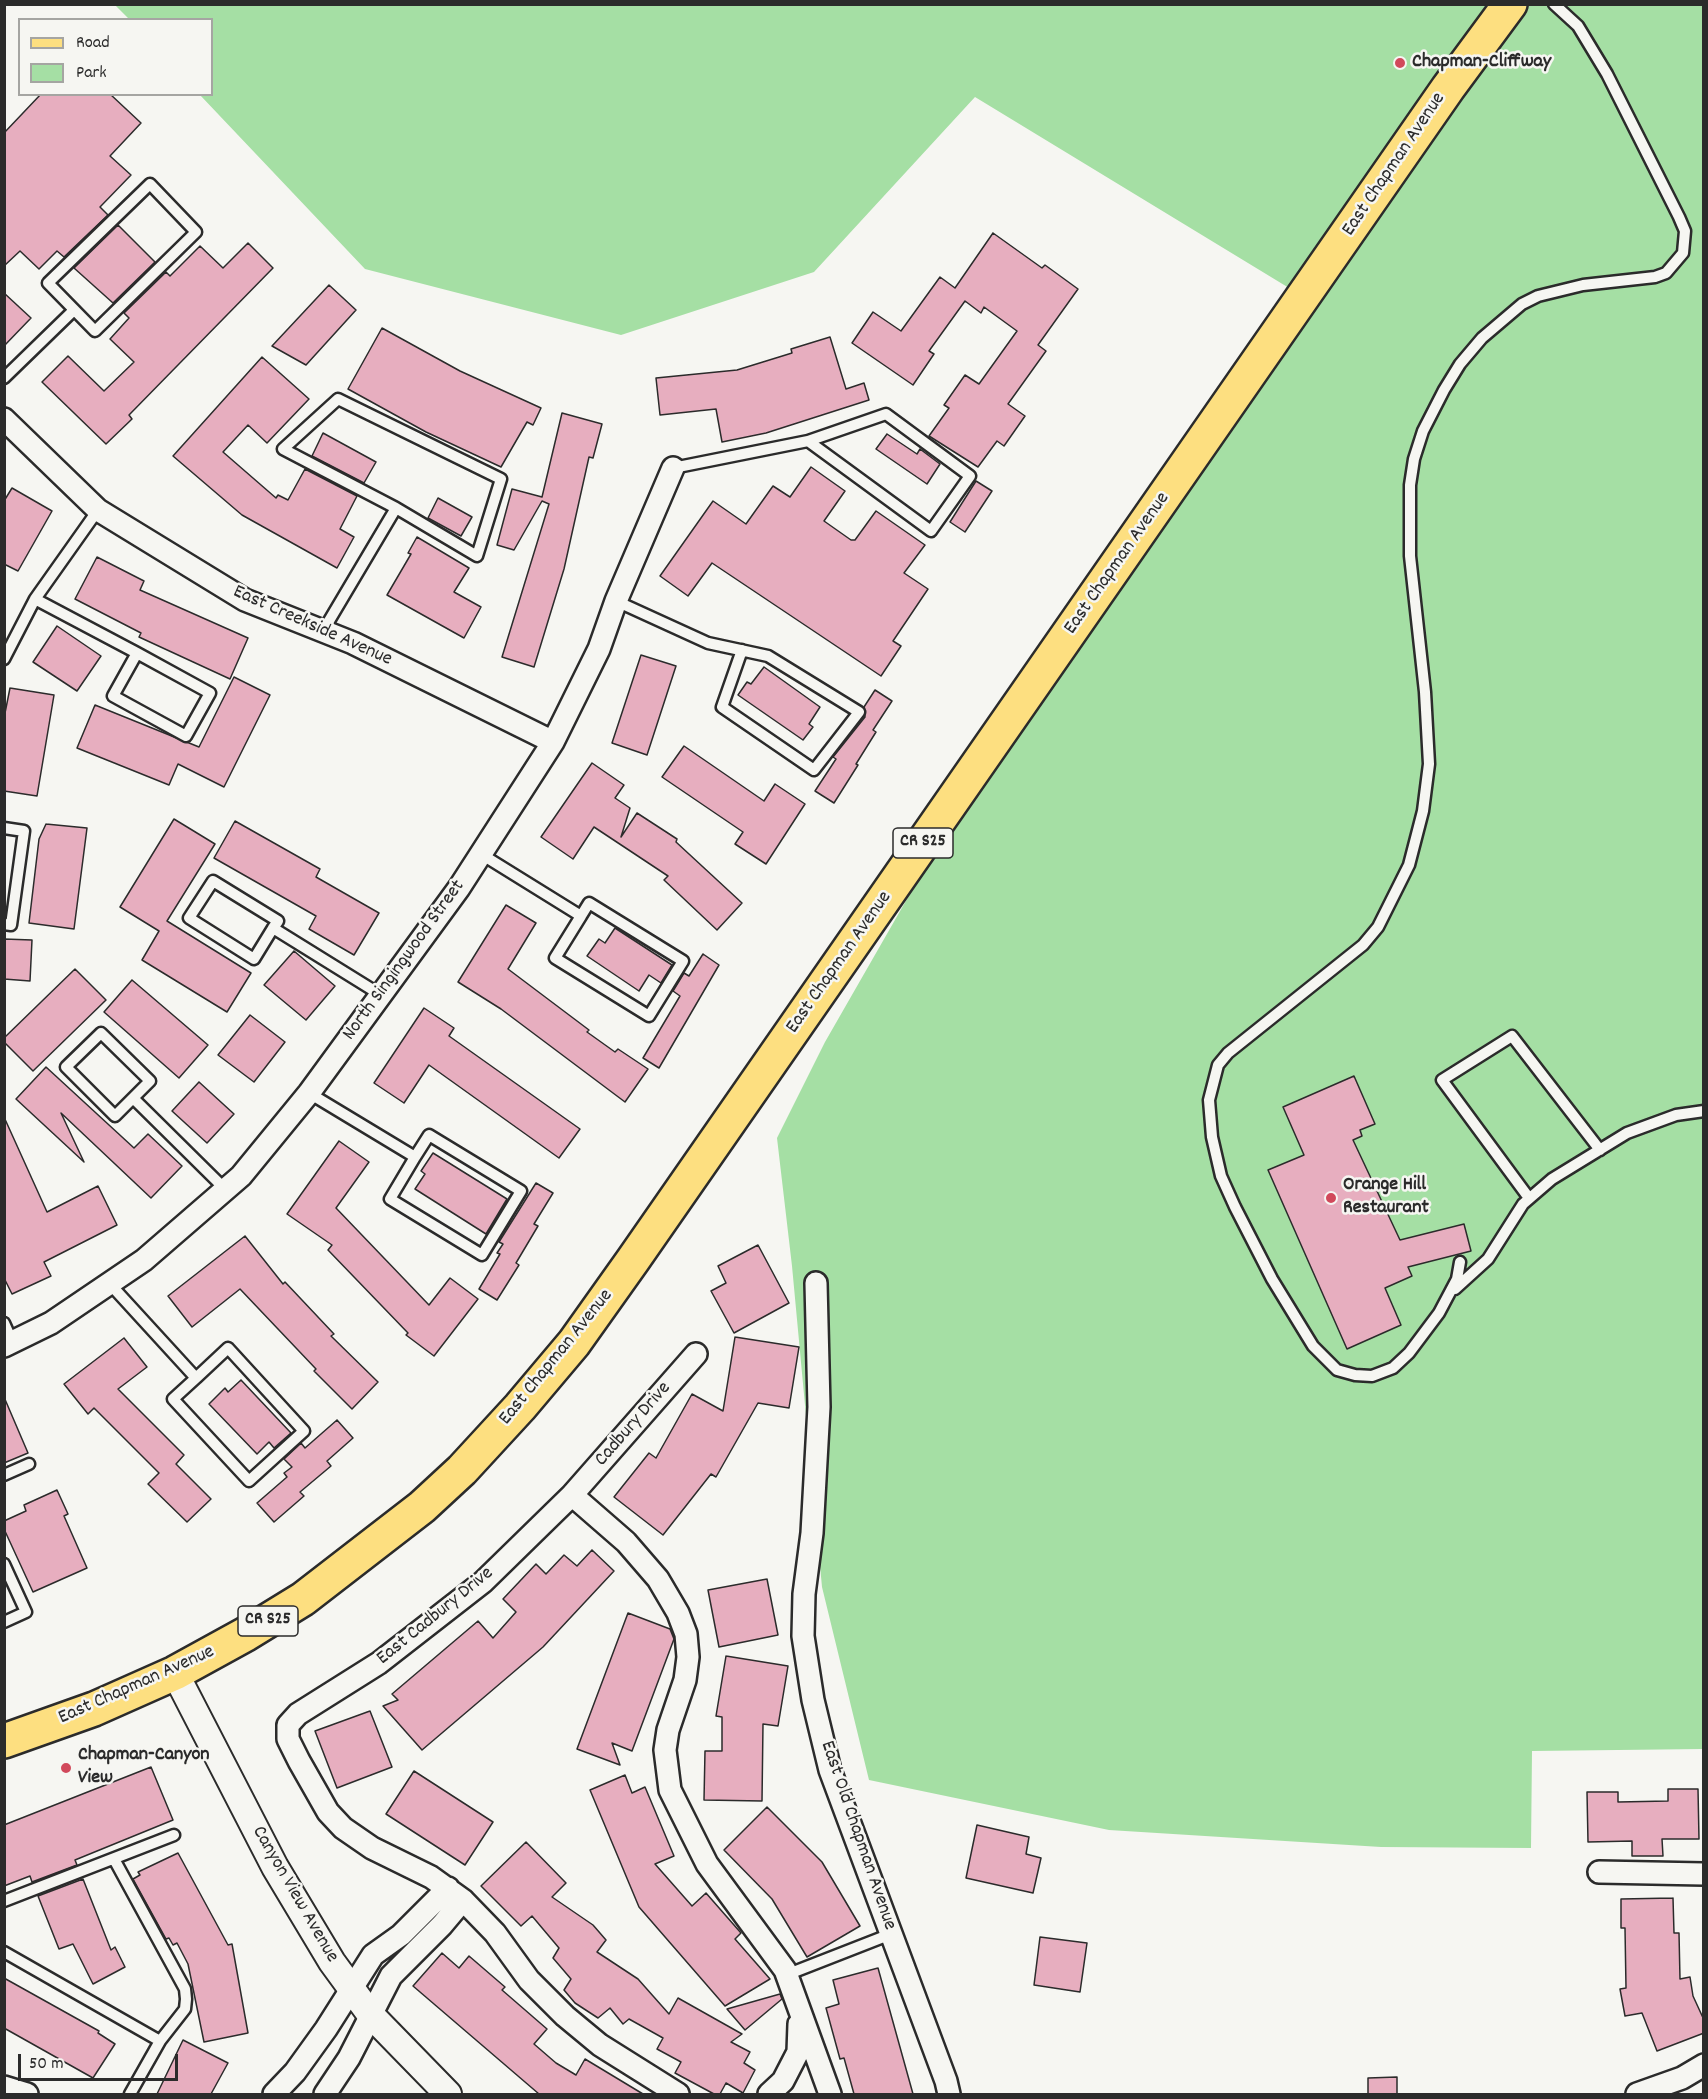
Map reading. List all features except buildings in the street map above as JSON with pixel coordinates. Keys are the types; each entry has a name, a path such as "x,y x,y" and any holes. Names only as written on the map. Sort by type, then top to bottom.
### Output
{"main road":[{"name":"East Chapman Avenue","path":"4,1741 94,1709 175,1672 246,1634 303,1599 422,1507 462,1470 520,1407 574,1343 1448,88 1510,4"}],"street":[{"name":"East Creekside Avenue","path":"4,419 98,510 245,600 323,631 553,742"},
{"name":"North Singingwood Street","path":"9,1345 51,1323 144,1260 241,1176 309,1093 481,854 553,742 599,649 616,601 673,468"},
{"name":"East Old Chapman Avenue","path":"816,1283 819,1407 812,1533 804,1594 803,1636 813,1700 830,1770 949,2094"},
{"name":"Cadbury Drive","path":"572,1495 696,1354"},
{"name":"East Cadbury Drive","path":"455,1894 410,1866 372,1848 343,1828 328,1812 298,1761 288,1739 288,1725 298,1714 379,1663 450,1609 483,1582 572,1495"},
{"path":"572,1495 626,1542 658,1580 678,1613 686,1634 688,1657 685,1680 668,1730 665,1750 670,1790 707,1864 771,1950 786,1975 830,2094"},
{"name":"Canyon View Avenue","path":"175,1672 275,1867 350,1989 370,2014 448,2094"},
{"path":"1599,1872 1704,1874"},
{"path":"274,2094 295,2072 326,2030 373,1955 455,1894"},
{"path":"325,2094 349,2058 391,1976 442,1925 455,1894"},
{"path":"455,1894 495,1933 529,1980 565,2016 600,2045 678,2094"},
{"path":"769,2094 783,2081 798,2052 799,2013"},
{"path":"1637,2094 1686,2086 1704,2065"},
{"path":"4,2087 27,2094"}],"lane":[{"path":"1554,4 1578,26 1607,74 1685,231 1683,253 1665,273 1655,277 1583,285 1538,296 1522,304 1482,338 1460,364 1444,390 1423,431 1414,459 1410,485 1410,556 1425,692 1429,764 1423,811 1409,865 1395,896 1371,936 1343,962 1228,1053 1218,1065 1209,1100 1212,1137 1221,1176 1272,1279 1313,1346 1330,1365 1347,1374 1362,1376 1378,1375 1393,1368 1415,1345 1450,1293 1488,1259 1529,1198 1552,1179 1627,1133 1666,1118 1704,1111"},
{"path":"150,184 196,232 95,331 74,310 48,283 150,184"},
{"path":"4,378 74,310"},
{"path":"338,399 501,479 477,556 396,508 283,449 338,399"},
{"path":"673,468 808,441 886,414 970,476 931,531 808,441"},
{"path":"323,631 396,508"},
{"path":"4,659 35,599 98,510"},
{"path":"35,599 136,653 210,693 186,736 113,696 136,653"},
{"path":"616,601 708,643 742,650 768,656 859,712 814,771 722,707 742,650"},
{"path":"4,828 24,831 11,926 4,924"},
{"path":"481,854 581,916"},
{"path":"213,881 278,921 273,928 254,959 189,918 213,881"},
{"path":"589,903 683,961 649,1016 555,958 581,916 589,903"},
{"path":"273,928 381,995"},
{"path":"101,1033 150,1082 133,1098 115,1116 66,1067 101,1033"},
{"path":"1529,1198 1442,1080 1512,1036 1600,1150"},
{"path":"309,1093 415,1157"},
{"path":"133,1098 226,1190"},
{"path":"429,1135 521,1191 482,1255 390,1199 415,1157 429,1135"},
{"path":"1450,1293 1460,1262"},
{"path":"110,1284 196,1378"},
{"path":"4,1323 9,1345"},
{"path":"228,1348 304,1431 249,1481 173,1399 196,1378 228,1348"},
{"path":"4,1476 28,1464"},
{"path":"4,1564 26,1612 4,1622"},
{"path":"4,1901 174,1835"},
{"path":"114,1859 185,1989 184,2009 160,2041 130,2094"},
{"path":"786,1975 891,1934"},
{"path":"4,1952 160,2041"}],"green space":[{"path":"115,5 1703,5 1703,1749 1532,1751 1531,1848 1381,1847 1109,1830 869,1780 822,1587 792,1266 777,1138 825,1042 1036,674 1294,291 975,97 814,272 621,335 365,269 201,96 213,96 213,18 128,18"}],"place":[{"name":"Chapman-Cliffway","path":"1400,63"},
{"name":"Orange Hill Restaurant","path":"1331,1198"},
{"name":"Chapman-Canyon View","path":"66,1768"}]}
